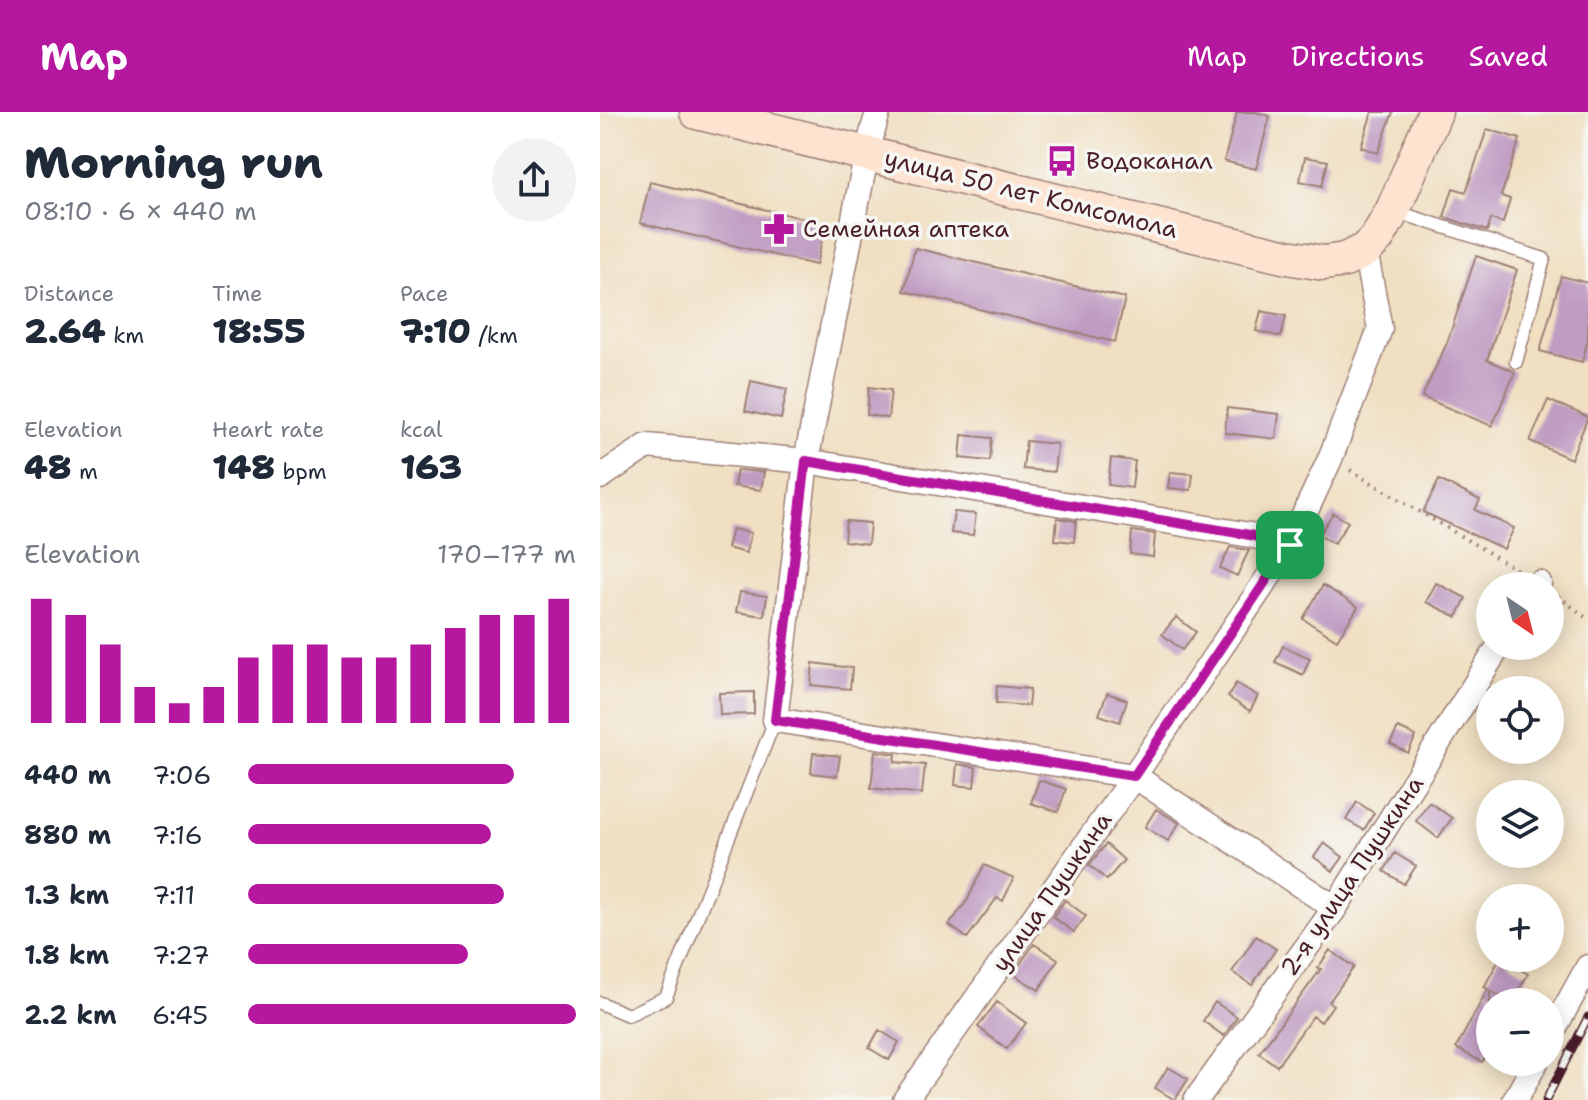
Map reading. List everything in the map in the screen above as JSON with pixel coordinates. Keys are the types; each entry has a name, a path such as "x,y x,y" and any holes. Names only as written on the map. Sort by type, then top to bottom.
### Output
{"street":[{"name":"улица 50 лет Комсомола","path":"697,112 1287,257 1324,263 1345,260 1365,250"},
{"path":"878,112 867,152 806,461 775,720 1134,776 1335,908"},
{"path":"1365,250 1377,238 1393,210 1435,112"},
{"name":"улица Пушкина","path":"905,1100 1134,776 1290,545 1330,459 1380,329 1365,250"},
{"path":"600,477 647,446 806,461 1250,535 1290,545"},
{"name":"2-я улица Пушкина","path":"1196,1100 1335,908 1490,660"},
{"path":"1564,1011 1588,967"},
{"path":"1515,1100 1528,1076"}],"lane":[{"path":"1393,210 1544,259 1516,362"},
{"path":"600,1003 628,1015 666,997 775,720"}],"path":[{"path":"1330,459 1517,572"},
{"path":"1564,602 1588,619"}],"building":[{"path":"1237,112 1270,116 1256,169 1224,161"},
{"path":"1372,112 1393,112 1378,153 1361,147"},
{"path":"1487,129 1520,139 1501,196 1510,199 1503,223 1491,219 1487,231 1444,217 1453,188 1466,192"},
{"path":"1305,157 1328,161 1322,186 1300,181"},
{"path":"650,182 826,224 816,265 640,223"},
{"path":"915,248 1125,298 1115,342 904,291"},
{"path":"1476,256 1517,270 1487,360 1515,372 1492,426 1422,397 1447,343"},
{"path":"1561,276 1588,283 1588,339 1582,362 1540,351"},
{"path":"1261,311 1286,316 1281,337 1256,331"},
{"path":"751,381 787,389 781,419 745,411"},
{"path":"869,387 891,390 888,418 867,415"},
{"path":"1548,400 1588,417 1571,459 1530,441"},
{"path":"1227,408 1279,414 1276,439 1225,433"},
{"path":"962,435 992,438 990,461 960,458"},
{"path":"1026,441 1057,444 1054,472 1023,469"},
{"path":"1111,458 1135,461 1132,488 1108,485"},
{"path":"737,470 764,472 761,490 734,486"},
{"path":"1170,472 1193,474 1191,490 1168,488"},
{"path":"1439,480 1480,500 1475,510 1514,528 1504,549 1423,512"},
{"path":"954,512 976,514 973,535 951,533"},
{"path":"1333,513 1348,522 1334,544 1319,535"},
{"path":"1057,518 1076,521 1074,542 1055,540"},
{"path":"846,521 870,523 868,544 844,541"},
{"path":"732,529 751,533 746,553 727,548"},
{"path":"1132,531 1155,534 1153,557 1130,554"},
{"path":"1230,547 1249,550 1237,576 1220,568"},
{"path":"1436,583 1466,598 1457,617 1426,602"},
{"path":"1323,585 1358,607 1337,640 1303,619"},
{"path":"740,592 767,596 764,616 736,612"},
{"path":"1176,617 1196,632 1182,650 1162,634"},
{"path":"1283,646 1310,658 1303,675 1275,662"},
{"path":"813,663 852,668 850,689 811,685"},
{"path":"1236,683 1258,696 1250,711 1228,697"},
{"path":"997,686 1030,689 1028,706 996,703"},
{"path":"754,692 754,714 720,715 719,693"},
{"path":"1107,693 1127,700 1120,722 1099,715"},
{"path":"1398,728 1416,736 1408,753 1390,744"},
{"path":"875,751 896,754 895,762 925,765 922,794 871,788"},
{"path":"813,753 840,756 837,776 811,773"},
{"path":"957,764 976,767 974,787 955,785"},
{"path":"1039,780 1066,789 1058,812 1031,803"},
{"path":"1357,802 1374,813 1364,830 1346,820"},
{"path":"1429,802 1452,818 1438,838 1416,821"},
{"path":"1156,809 1179,823 1168,841 1145,827"},
{"path":"1324,843 1343,857 1333,871 1314,857"},
{"path":"1106,844 1124,860 1107,880 1089,865"},
{"path":"1395,853 1416,866 1404,884 1384,871"},
{"path":"984,865 1014,878 1003,901 997,898 967,938 949,925 968,899"},
{"path":"1065,900 1086,916 1074,932 1053,917"},
{"path":"1256,936 1276,949 1252,985 1232,972"},
{"path":"1034,944 1058,959 1039,990 1013,974"},
{"path":"1330,950 1354,967 1329,1002 1333,1005 1321,1022 1313,1016 1277,1066 1259,1053 1321,969 1318,968"},
{"path":"1492,972 1528,974 1520,988 1484,987"},
{"path":"997,1002 1026,1023 1007,1049 978,1027"},
{"path":"1215,1002 1237,1017 1224,1036 1203,1021"},
{"path":"1476,1011 1476,1059 1456,1048"},
{"path":"879,1030 899,1042 889,1060 869,1048"},
{"path":"1168,1067 1188,1079 1175,1100 1155,1088"}],"railway":[{"path":"1546,1100 1588,1017"}],"place":[{"name":"Водоканал","path":"1062,161"},
{"name":"Семейная аптека","path":"779,229"}],"route":[{"path":"806,461 1250,535 1290,545 1134,776 775,720 806,461"}]}
